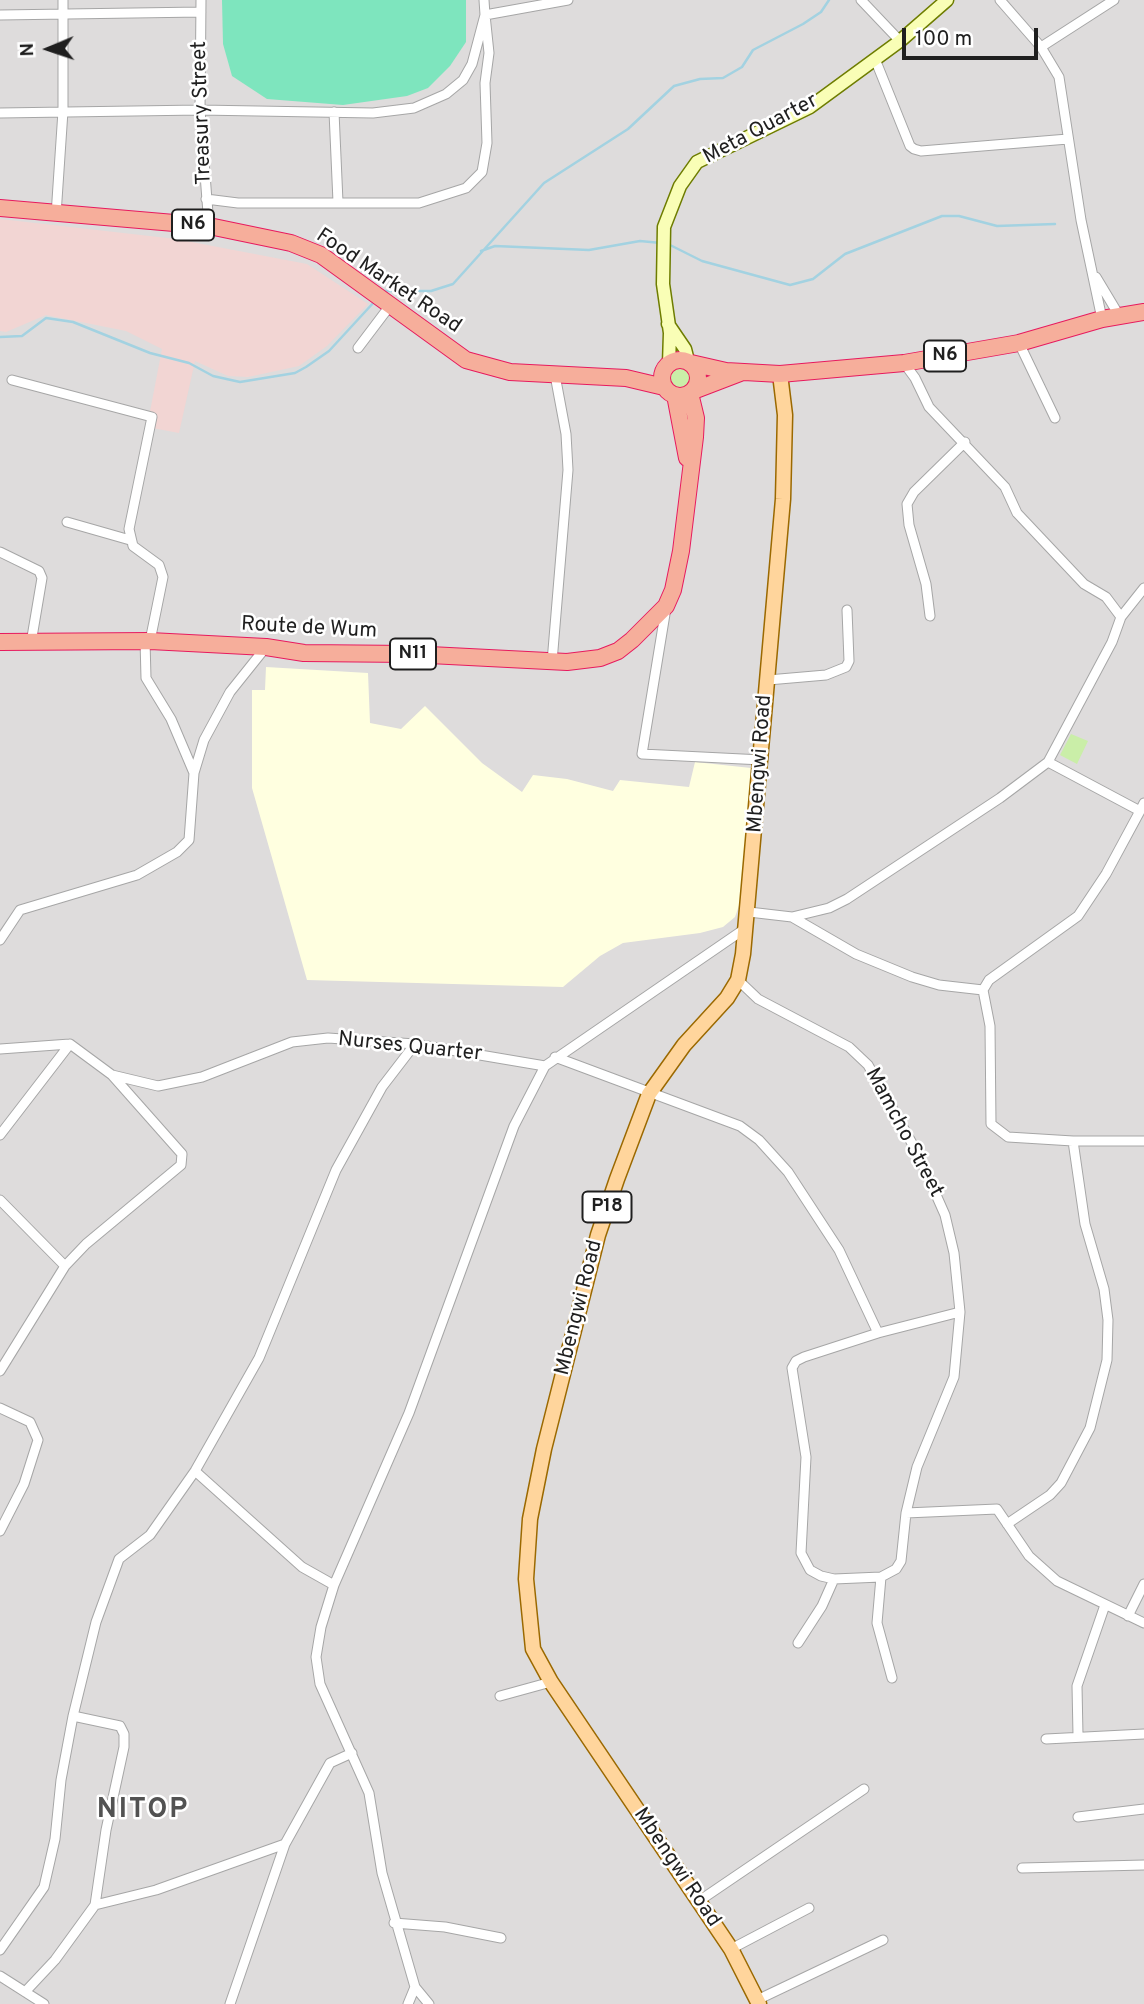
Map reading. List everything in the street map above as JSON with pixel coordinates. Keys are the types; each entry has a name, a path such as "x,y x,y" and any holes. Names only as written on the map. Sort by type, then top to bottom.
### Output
{"highway":[{"name":"Food Market Road","path":"0,208 56,215 209,226 257,234 306,247 466,360 510,372 626,378 681,392"},
{"name":"N6","path":"668,364 678,359 741,373 780,374 904,363 1020,343 1102,319 1144,312"},
{"path":"681,392 698,379 689,362"},
{"name":"Food Market Road","path":"626,378 651,373 668,364"},
{"path":"666,606 681,551 690,468 681,392 662,376 668,364"},
{"name":"N6","path":"681,392 741,373"},
{"name":"Route de Wum","path":"0,642 148,641 266,647 304,653 410,654 552,662 600,658 618,651 666,606"}],"main road":[{"name":"Meta Quarter","path":"668,323 663,284 664,227 680,186 697,162 810,107 900,41 947,0"},
{"path":"668,323 685,349 689,362"},
{"path":"668,323 668,364"},
{"name":"Mbengwi Road","path":"758,2002 731,1949 551,1682 533,1649 526,1580 530,1519 598,1236 649,1094 671,1061 727,998 738,980 749,920 783,499 785,415 780,374"}],"street":[{"path":"56,215 63,111 63,0"},
{"name":"Treasury Street","path":"201,0 200,110 209,226"},
{"path":"206,199 238,203 419,203 466,188 482,172 487,143 485,83 489,53 484,0"},
{"path":"485,15 568,0"},
{"path":"861,0 900,41"},
{"path":"1000,0 1041,47 1059,76 1091,269 1102,319"},
{"path":"1041,47 1114,0"},
{"path":"0,15 201,12"},
{"path":"0,113 200,110 373,113 414,108 446,94 463,80 472,64 485,15"},
{"path":"875,59 910,146 921,152 1068,139"},
{"path":"334,112 338,202"},
{"path":"1091,269 1120,317"},
{"path":"358,348 381,300"},
{"path":"1020,343 1055,418"},
{"path":"904,363 915,378 929,407 1005,487 1017,513 1084,584 1106,597 1121,617"},
{"path":"552,662 568,470 566,434 555,375"},
{"path":"12,380 152,417 129,529 130,540 137,550 159,565 163,577 148,641 146,678 171,719 194,773"},
{"path":"930,616 926,584 909,525 907,504 914,492 965,442"},
{"path":"67,522 130,540"},
{"path":"0,552 39,571 42,578 32,643"},
{"path":"429,2004 415,1987 394,1923 382,1873 369,1793 328,1705 320,1684 316,1657 321,1627 334,1585 409,1413 514,1126 545,1066 555,1057 601,1029 749,920 792,916 829,908 847,900 1000,798 1048,762 1112,642 1121,617 1144,588"},
{"path":"666,606 642,754 762,760"},
{"path":"768,680 826,675 846,667 849,661 847,610"},
{"path":"0,940 20,909 137,875 177,852 192,834 194,773 204,740 230,692 266,647"},
{"path":"1048,762 1142,807 1106,874 1078,916 989,980 983,990 990,1026 991,1124 1008,1138 1073,1142 1144,1140"},
{"path":"792,916 856,954 912,978 939,985 983,990"},
{"name":"Mamcho Street","path":"738,980 758,999 849,1047 868,1065 919,1154 945,1215 954,1253 960,1312 954,1377 917,1467 906,1513 901,1561 896,1569 881,1577"},
{"name":"Nurses Quarter","path":"70,1044 112,1075 158,1086 175,1084 228,1068 292,1042 328,1038 415,1044 545,1066"},
{"path":"0,1049 70,1044"},
{"path":"0,1135 70,1044"},
{"path":"0,1950 44,1887 55,1839 61,1780 73,1716 96,1622 119,1559 150,1535 195,1471 259,1358 336,1170 382,1087 415,1044"},
{"path":"555,1057 740,1126 759,1140 788,1172 826,1230 878,1333"},
{"path":"0,1371 65,1266 86,1244 181,1165 182,1154 112,1075"},
{"path":"1007,1524 1050,1495 1061,1483 1090,1428 1107,1360 1107,1305 1085,1224 1073,1142"},
{"path":"0,1200 65,1266"},
{"path":"892,1678 877,1623 881,1577 834,1579 810,1570 801,1553 806,1457 792,1368 796,1361 804,1357 878,1333 960,1312"},
{"path":"0,1408 30,1422 38,1440 24,1483 0,1531"},
{"path":"195,1471 302,1567 334,1585"},
{"path":"906,1513 993,1509 999,1511 1043,1570 1070,1590 1144,1623"},
{"path":"797,1643 822,1606 834,1579"},
{"path":"1128,1616 1144,1584"},
{"path":"1078,1735 1077,1686 1105,1605"},
{"path":"500,1696 551,1682"},
{"path":"25,1992 55,1960 96,1905 124,1734 120,1726 113,1723 73,1716"},
{"path":"1046,1739 1078,1735 1144,1734"},
{"path":"230,2004 285,1844 330,1763 352,1753"},
{"path":"699,1901 864,1789"},
{"path":"1078,1817 1144,1809"},
{"path":"96,1905 156,1890 285,1844"},
{"path":"1022,1868 1144,1865"},
{"path":"731,1949 809,1908"},
{"path":"394,1923 445,1927 500,1938"},
{"path":"758,2002 883,1941"},
{"path":"0,1976 44,2004"},
{"path":"408,2004 415,1987"}],"shaded area":[{"path":"0,0 1144,0 1144,2004 0,2004"},
{"path":"0,219 176,239 307,264 368,304 327,346 299,366 248,377 228,376 195,361 179,433 147,427 162,349 126,331 46,315 6,332 0,331"},
{"path":"266,667 368,673 370,723 401,729 425,706 482,763 522,792 533,775 567,779 613,791 620,780 689,787 695,762 751,768 743,894 735,917 723,927 700,933 623,943 600,956 563,987 307,980 252,788 252,690 265,690"}],"green space":[{"path":"222,0 466,0 466,42 450,66 428,88 407,96 343,105 267,99 232,76 223,44"},
{"path":"680,366 688,369 691,377 688,385 680,388 672,385 669,377 672,369"},
{"path":"1071,734 1088,741 1077,764 1060,755"}],"waterway":[{"path":"384,291 431,291 453,284 544,183 628,129 674,86 700,79 723,78 742,67 753,50 821,12 829,0"},
{"path":"668,244 702,261 790,285 813,279 845,254 942,216 959,216 997,226 1055,224"},
{"path":"481,251 495,246 589,250 640,241 661,243"},
{"path":"0,337 22,336 46,318 73,322 150,353 189,363 213,376 240,382 295,373 306,367 329,351 375,301"}],"district":[{"name":"NITOP","path":"143,1811"}]}
